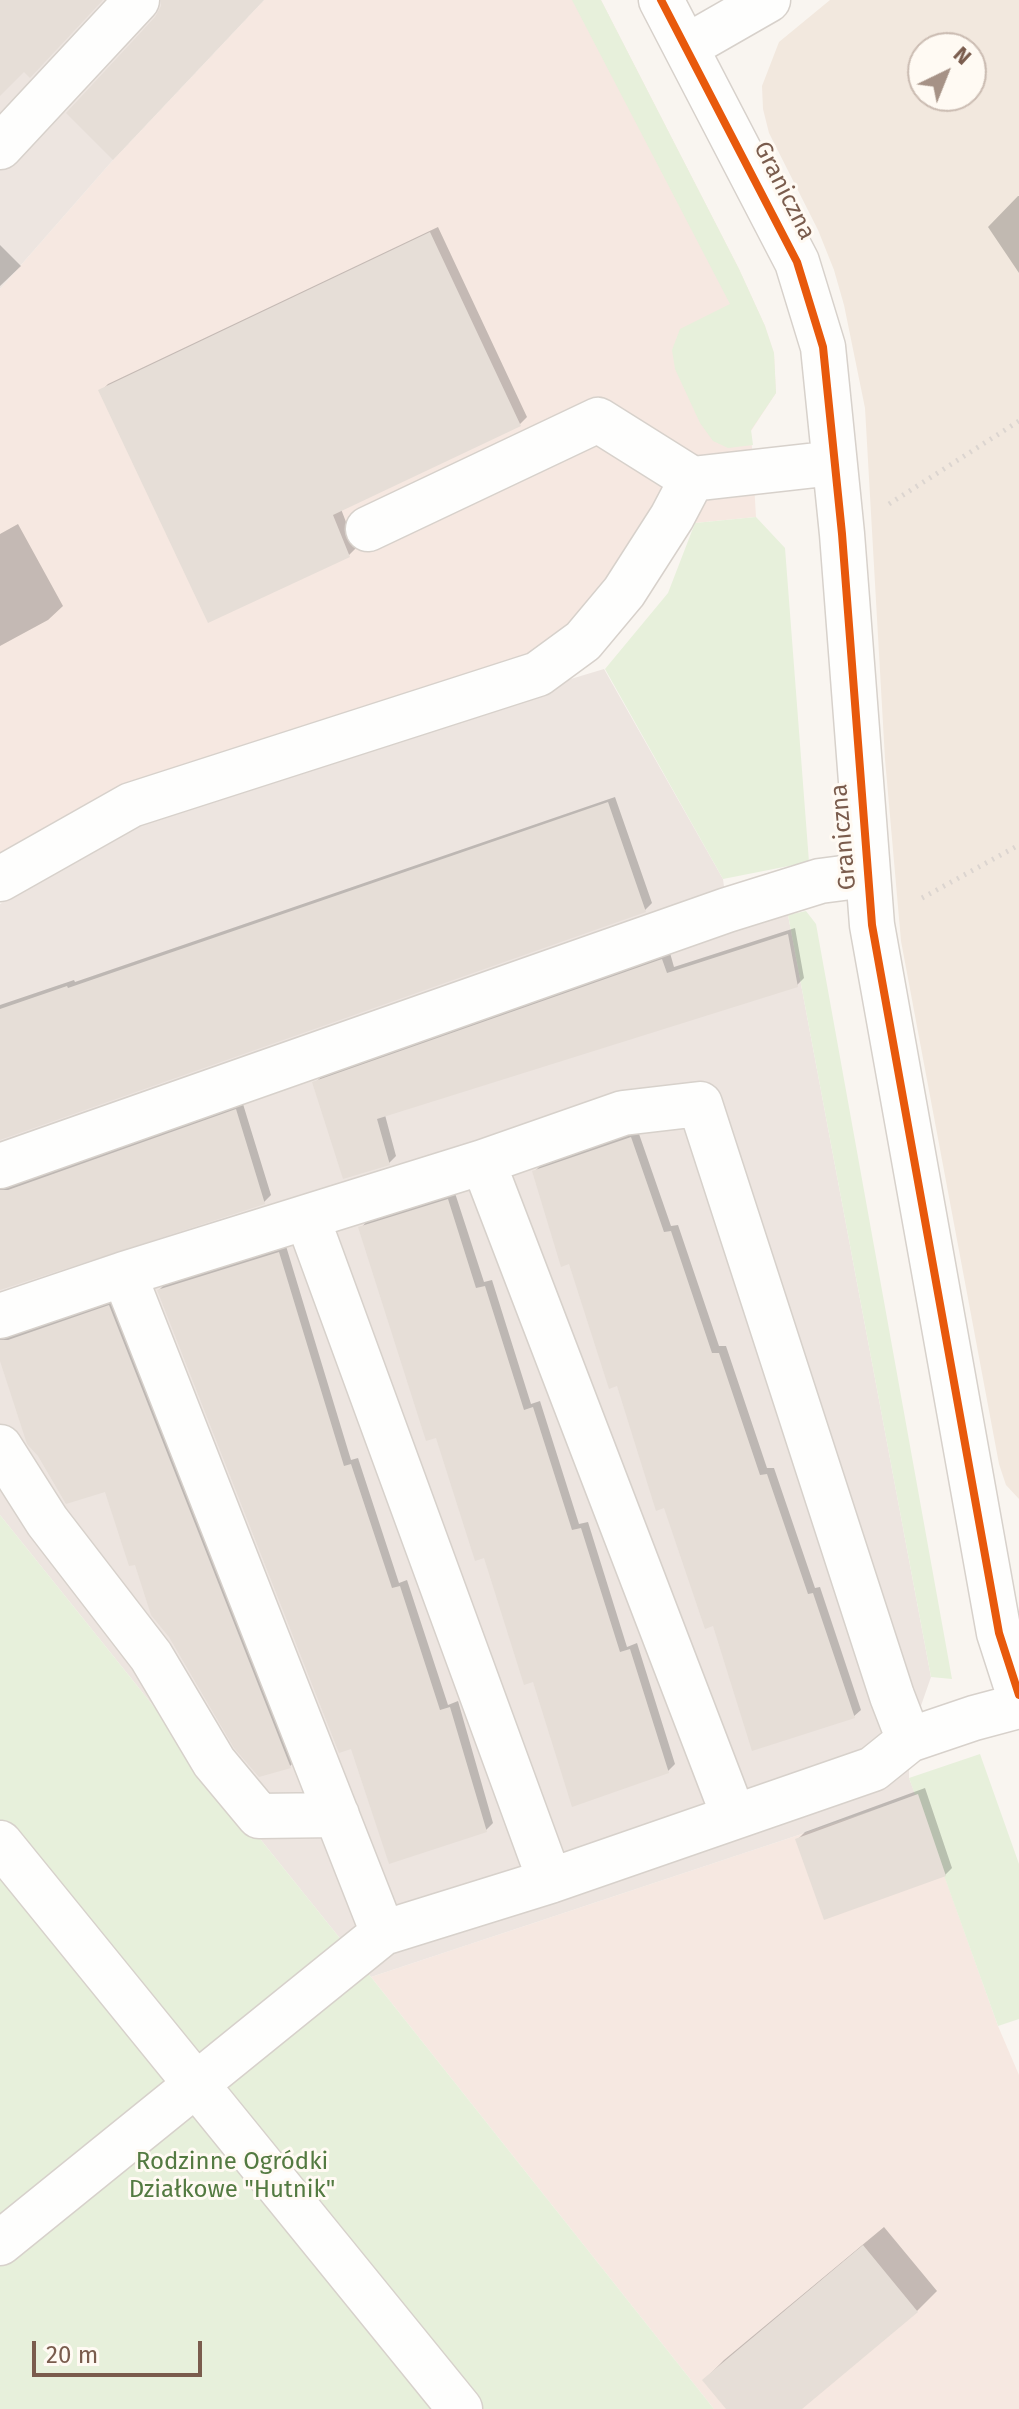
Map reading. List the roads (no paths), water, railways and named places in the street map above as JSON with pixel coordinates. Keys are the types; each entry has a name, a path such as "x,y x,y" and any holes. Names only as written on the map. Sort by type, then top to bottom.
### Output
{"street":[{"path":"0,147 137,0"},
{"name":"Graniczna","path":"661,0 797,262 823,347 842,534 872,925 1002,1545 999,1633 1019,1695"},
{"path":"686,47 768,0"},
{"path":"368,529 598,420 692,479 834,463"},
{"path":"0,879 131,805 538,674 583,641 624,592 672,517 692,479"},
{"path":"0,1166 727,910 820,881 866,875"},
{"path":"0,1316 483,1162 623,1113 700,1104 892,1696 909,1740"},
{"path":"483,1162 734,1817"},
{"path":"307,1217 550,1881"},
{"path":"124,1274 383,1933"},
{"path":"0,1447 47,1521 151,1656 214,1762 259,1816 337,1815"},
{"path":"0,2243 383,1933 550,1881 873,1769 909,1740 1019,1706"},
{"path":"0,1843 460,2409"}],"park label":[{"name":"Rodzinne Ogródki Działkowe \"Hutnik\"","path":"232,2176"}]}
